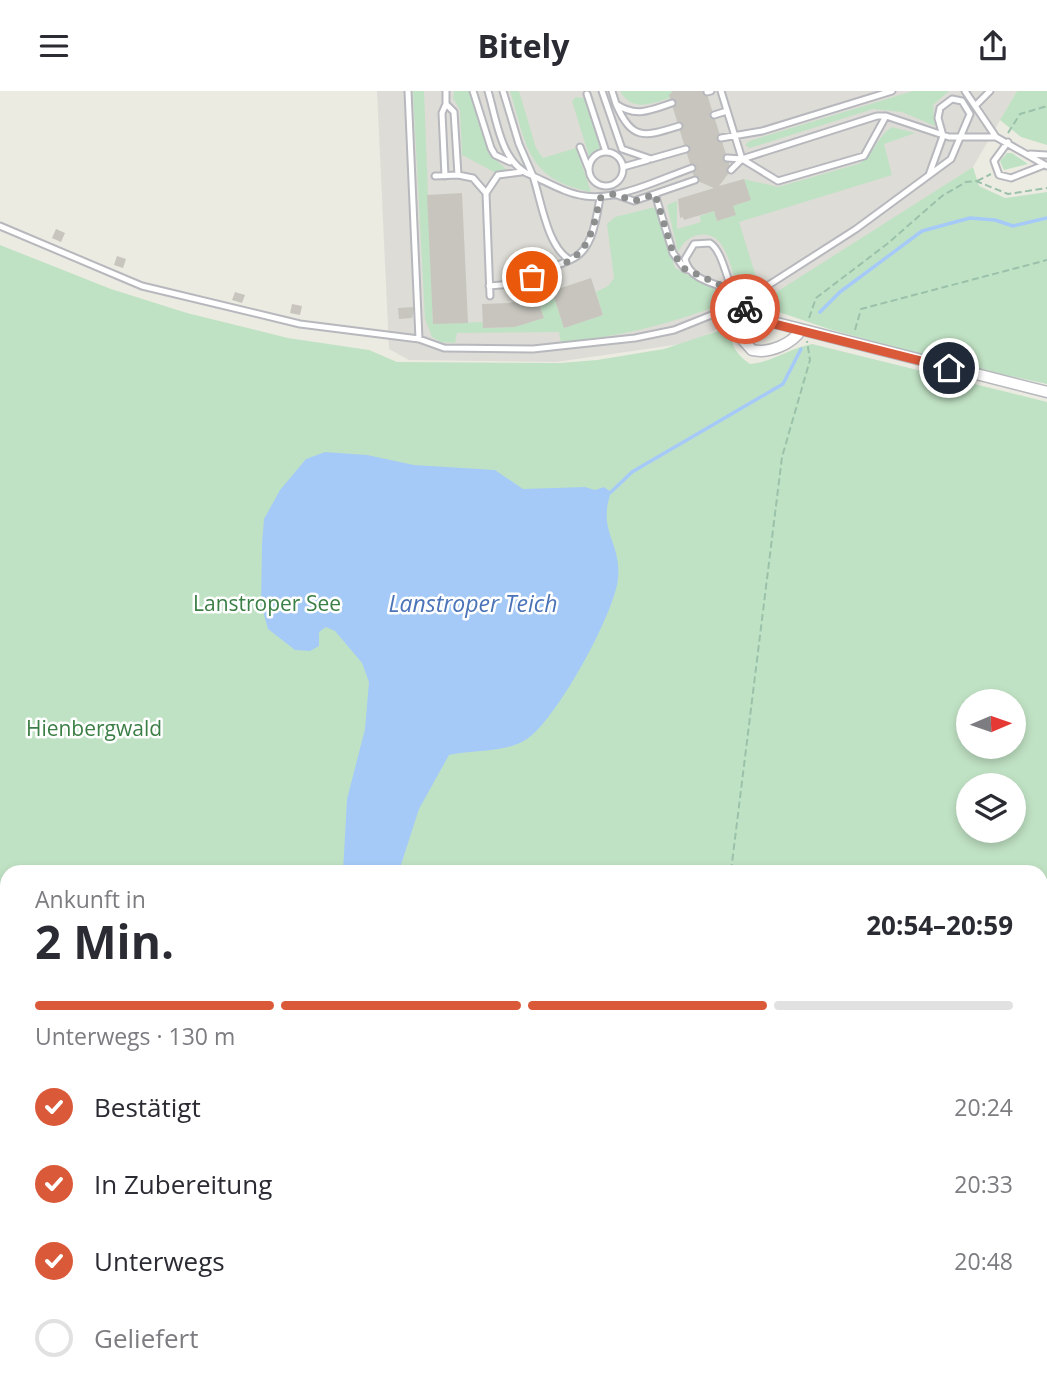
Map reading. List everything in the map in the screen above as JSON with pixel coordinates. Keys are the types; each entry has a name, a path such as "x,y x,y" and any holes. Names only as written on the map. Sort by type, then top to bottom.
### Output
{"street":[{"path":"803,330 787,342 757,351 746,344 743,333 748,322 755,319 852,341 1047,392"}],"lane":[{"path":"408,91 419,339"},
{"path":"445,176 442,113 446,104 446,91"},
{"path":"473,91 495,155 521,172 581,196 600,198 692,169"},
{"path":"488,91 510,163"},
{"path":"503,91 551,232 562,255 570,260"},
{"path":"602,91 622,149 651,159"},
{"path":"612,91 624,121 635,132 650,134 679,126"},
{"path":"721,91 741,159 778,181 864,156 886,116"},
{"path":"721,138 762,131 892,91"},
{"path":"965,91 972,108 996,137"},
{"path":"0,226 142,286 300,324 419,339 444,348 533,349 585,345 674,330 739,303 856,229 951,159 972,108 990,91"},
{"path":"587,94 606,152"},
{"path":"929,175 943,136 938,113 943,103 957,100 972,108"},
{"path":"616,104 631,113 641,113 672,103"},
{"path":"446,104 454,112 458,175"},
{"path":"714,115 727,111"},
{"path":"727,158 741,159 877,116 886,116 943,136 996,137 1046,165"},
{"path":"1006,141 995,156 996,171 1012,178 1046,165"},
{"path":"580,147 591,176 597,184 612,185 621,178 623,167 616,155 606,152 592,160 591,176"},
{"path":"623,167 686,149"},
{"path":"1030,154 1047,155"},
{"path":"730,170 741,159"},
{"path":"489,296 486,193 498,175 521,172"},
{"path":"435,177 458,175 473,178 486,193"},
{"path":"614,194 634,201 695,180"},
{"path":"612,185 614,194"},
{"path":"655,194 673,253 685,269 729,289"},
{"path":"489,286 512,284 578,257 592,235 600,198"},
{"path":"689,269 685,259 689,248 699,242 710,243 718,250 729,289 755,319"}],"path":[{"path":"1006,141 1020,114 1047,106"},
{"path":"731,865 782,457 810,360 803,330 816,298 887,244 942,195 966,182 976,181 996,171"},
{"path":"976,181 1008,194 1047,188"},
{"path":"852,341 861,309 1047,260"}],"shaded area":[{"path":"377,91 1017,91 973,167 781,291 695,342 556,362 409,360 389,349"}],"green space":[{"path":"413,91 424,91 433,324 483,322 483,328 515,327 544,318 535,294 552,291 564,328 603,315 596,292 608,286 614,278 607,224 615,217 655,207 675,268 720,292 722,299 718,306 641,329 561,343 559,332 457,333 455,343 441,342 432,337 425,319"},
{"path":"454,91 470,91 489,153 508,171 496,173 462,155 460,110 453,98"},
{"path":"510,91 519,91 536,148 543,158 576,148 591,192 570,186 541,169 526,144"},
{"path":"620,91 673,91 670,98 642,105 630,102"},
{"path":"913,91 949,91 933,105 935,126 902,112 873,109 750,148 745,145 749,141"},
{"path":"1017,91 1047,91 1047,145 1021,137 1000,120"},
{"path":"576,97 584,98 600,148 589,156 572,101"},
{"path":"892,127 915,133 884,144 892,175 739,222 759,286 740,290 726,253 716,238 708,235 691,237 678,252 667,205 677,201 677,229 701,222 700,216 714,211 717,221 735,215 733,206 750,200 744,179 778,187 858,164"},
{"path":"1007,153 1012,153 1028,164 1004,170 1000,161"},
{"path":"973,167 979,186 1005,198 1047,192 1047,384 968,367 829,329 767,308 761,302"},
{"name":"Lanstroper See","path":"0,245 111,289 187,313 288,338 369,350 397,362 560,363 597,360 664,349 730,327 735,348 750,364 812,344 1047,402 1047,865 0,865"}],"water":[{"name":"Lanstroper Teich","path":"325,452 367,455 414,465 495,470 523,489 585,487 595,490 604,487 611,492 607,517 617,555 618,579 606,617 582,665 553,711 527,739 509,747 449,755 419,809 401,865 343,865 347,799 365,729 369,682 362,663 335,631 326,627 319,632 319,646 310,651 295,650 268,629 261,604 264,519 280,490 306,459"}],"building":[{"path":"673,91 706,91 731,170 719,186 744,179 751,200 733,206 736,215 717,221 714,211 684,220 683,217 680,218 678,199 714,188 695,180 669,95"},
{"path":"462,193 468,323 433,324 427,195"},
{"path":"56,229 65,233 61,242 52,238"},
{"path":"117,256 126,259 123,268 114,265"},
{"path":"591,278 603,315 564,328 552,291"},
{"path":"235,292 245,295 242,303 232,300"},
{"path":"535,294 544,318 515,327 483,328 482,304 510,303"},
{"path":"292,304 302,306 300,315 290,313"},
{"path":"415,307 412,318 399,319 398,308"}],"waterway":[{"path":"820,312 840,292 922,231 970,218 995,220 1013,226 1047,218"},
{"path":"611,492 632,472 783,384 801,349"}],"way so far":[{"path":"532,277 578,257 592,235 600,198 614,194 634,201 655,194 673,253 685,269 729,289 745,309"}],"route":[{"path":"745,309 755,319 860,343 949,368"}],"park label":[{"name":"Hienbergwald","path":"94,729"}]}
